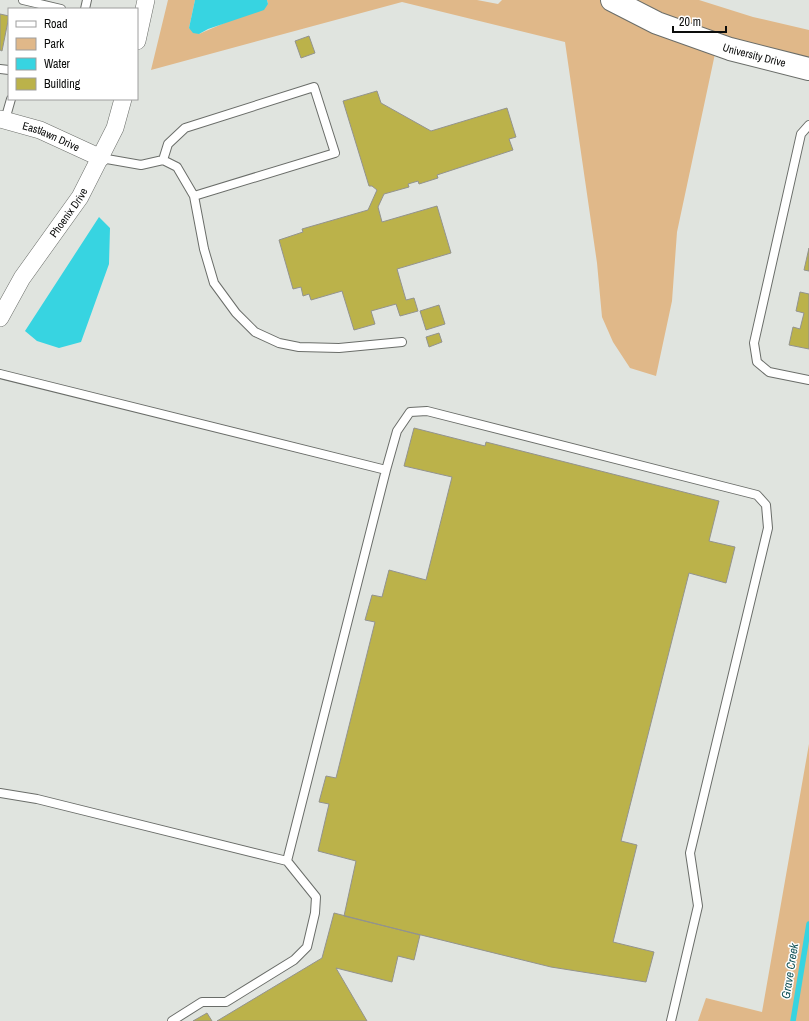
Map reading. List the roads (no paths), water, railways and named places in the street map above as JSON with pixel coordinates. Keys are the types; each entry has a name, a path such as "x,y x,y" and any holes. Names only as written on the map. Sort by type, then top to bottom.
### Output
{"street":[{"name":"University Drive","path":"612,0 657,22 730,48 809,69"},
{"path":"138,33 142,1"},
{"name":"Phoenix Drive","path":"0,318 22,278 80,197 115,128 123,100"},
{"name":"Eastlawn Drive","path":"3,120 40,130 101,158"}],"lane":[{"path":"23,0 35,6 52,8"},
{"path":"163,160 168,144 185,128 314,87 335,153 194,196"},
{"path":"3,120 11,100"},
{"path":"809,125 801,134 754,343 757,362 769,372 809,380"},
{"path":"101,158 141,166 163,160 176,167 194,196 204,249 214,283 236,313 255,332 279,343 299,347 339,348 402,342"},
{"path":"0,374 386,470"},
{"path":"287,861 386,470 397,431 410,412 427,411 757,495 766,505 768,528 690,853 698,906 671,1021"},
{"path":"0,793 37,799 287,861 316,897 315,913 307,947 294,960 226,1002 202,1002 172,1021"}],"water":[{"path":"195,0 267,0 268,4 264,10 208,29 199,34 193,33 189,28"},
{"path":"99,217 110,228 109,264 81,342 59,348 37,341 25,331"}],"waterway":[{"name":"Grave Creek","path":"793,1021 809,924"}]}
